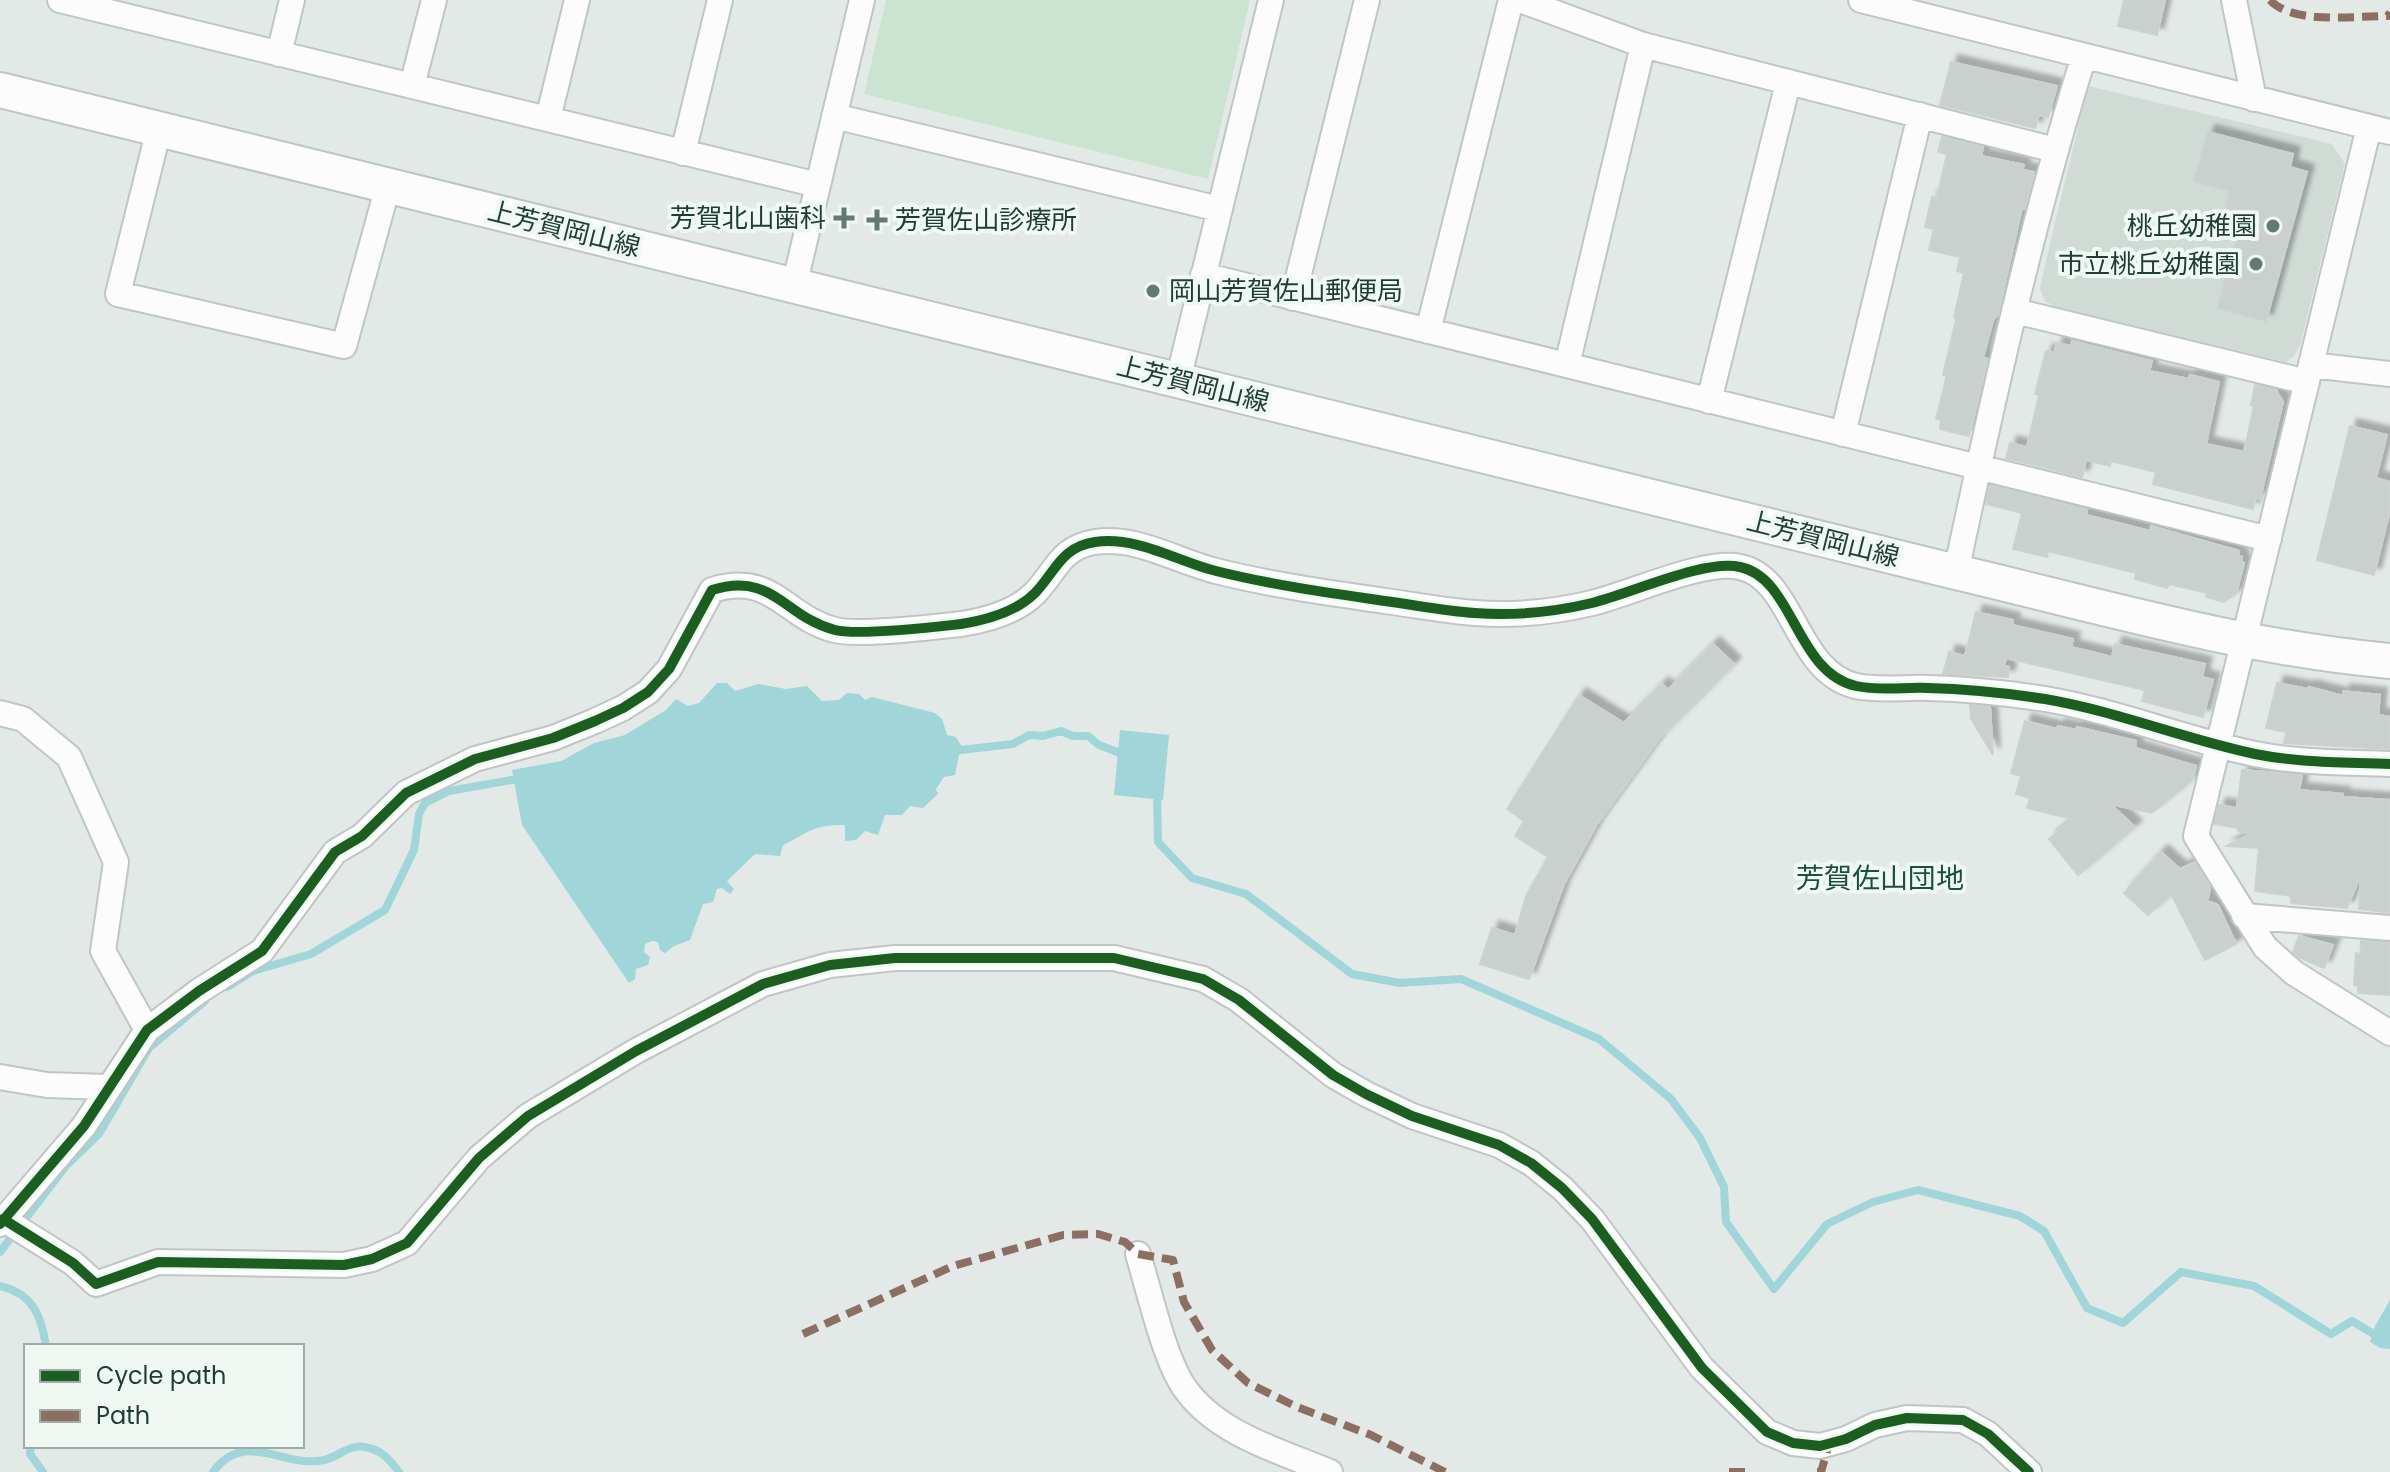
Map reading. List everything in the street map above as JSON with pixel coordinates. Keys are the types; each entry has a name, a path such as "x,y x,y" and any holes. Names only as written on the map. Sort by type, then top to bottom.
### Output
{"main road":[{"name":"上芳賀岡山線","path":"0,90 1956,572 2244,640 2332,656 2390,661"}],"street":[{"path":"60,0 142,10 279,54 818,185"},
{"path":"279,54 292,0"},
{"path":"412,86 434,0"},
{"path":"548,119 577,0"},
{"path":"683,153 720,0"},
{"path":"794,286 862,0"},
{"path":"1178,380 1271,0"},
{"path":"1293,298 1367,0"},
{"path":"1428,331 1511,0"},
{"path":"1520,0 1643,45 2055,150"},
{"path":"1861,0 2379,130 2309,374 2196,836 2265,947 2294,973 2390,1033"},
{"path":"2234,0 2254,99"},
{"path":"1567,365 1643,45"},
{"path":"1956,572 2015,311 2055,150 2084,56"},
{"path":"1709,401 1788,83"},
{"path":"1843,434 1920,115"},
{"path":"834,116 1219,209"},
{"path":"159,129 118,294 344,346 388,186"},
{"path":"1203,275 2269,539"},
{"path":"2015,311 2309,374 2390,374"},
{"path":"2029,1472 1988,1434 1963,1420 1907,1418 1875,1425 1846,1439 1820,1446 1793,1443 1767,1432 1702,1368 1592,1219 1562,1188 1531,1163 1499,1145 1412,1116 1366,1094 1333,1075 1239,1000 1203,979 1114,958 895,958 830,965 763,984 648,1044 528,1116 479,1158 407,1243 372,1259 344,1265 158,1262 96,1284 73,1263 10,1225 84,1126 147,1030 199,991 262,951 335,852 362,836 406,793 475,759 553,738 595,721 648,692 669,669 712,590 735,583 776,596 794,611 835,630 860,631 963,624 994,617 1015,608 1035,593 1060,560 1076,546 1098,542 1122,541 1213,571 1317,591 1474,613 1540,611 1593,603 1695,571 1733,565 1759,573 1770,585 1808,648 1829,673 1855,685 2004,692 2056,701 2256,754 2390,764"},
{"path":"0,713 23,719 69,757 116,862 103,951 147,1030"},
{"path":"2244,916 2390,928"},
{"path":"0,1077 47,1085 107,1087"},
{"path":"1138,1254 1166,1345 1183,1386 1204,1410 1235,1432 1330,1472"}],"shaded area":[{"path":"2088,86 2332,144 2345,164 2300,345 2286,362 2056,307 2045,301 2040,289 2043,273"}],"green space":[{"path":"886,0 1250,0 1208,179 864,94"}],"water":[{"path":"717,683 727,683 735,691 758,684 786,689 807,686 822,701 839,700 847,693 859,694 865,700 872,697 935,713 942,719 947,735 956,737 961,745 955,775 944,777 936,789 938,794 923,808 910,806 902,815 885,815 878,835 865,831 856,840 845,841 845,825 824,826 783,845 780,856 755,854 727,881 734,889 730,894 722,888 717,889 713,902 703,904 690,940 665,953 660,950 658,942 645,944 644,952 650,957 648,965 636,969 635,979 629,983 522,825 512,770 561,761 594,743 625,735 666,710 676,699 688,706 699,703"},
{"path":"1120,730 1169,735 1163,800 1114,795"},
{"path":"2390,1300 2390,1349 2380,1348 2370,1342 2374,1328"}],"building":[{"path":"2124,0 2165,0 2157,35 2118,26"},
{"path":"1951,62 2057,86 2048,117 2039,115 2035,128 1940,105"},
{"name":"市立桃丘幼稚園","path":"2208,132 2293,154 2290,167 2307,172 2266,321 2218,308 2244,212 2226,207 2230,191 2194,181"},
{"path":"1942,137 1983,147 1981,156 2024,165 2022,170 2034,172 2025,209 2022,208 1998,314 1993,320 1983,358 1988,359 1969,436 1940,429 1941,420 1936,419 1964,273 1957,271 1960,257 1929,250 1934,229 1925,227 1932,197 1937,198 1947,154 1938,152"},
{"path":"2072,341 2152,361 2149,371 2189,379 2190,375 2219,382 2206,444 2244,452 2254,406 2251,405 2255,385 2276,390 2283,402 2260,499 2255,498 2253,509 2153,484 2156,472 2111,461 2110,466 2086,460 2082,477 2006,458 2010,443 2027,447 2039,395 2035,394 2046,351 2054,353 2057,343 2071,346"},
{"path":"2350,426 2387,435 2376,478 2390,482 2390,510 2374,575 2317,560"},
{"path":"1990,485 2087,510 2086,515 2150,531 2151,526 2239,551 2238,556 2244,563 2236,594 2224,602 2206,597 2207,593 2169,584 2167,588 2135,579 2136,573 2048,551 2047,557 2013,549 2022,513 1986,504"},
{"path":"1976,612 2013,620 2012,625 2073,639 2071,647 2112,657 2115,644 2205,664 2202,677 2213,680 2203,717 2142,701 2145,690 2006,658 2004,666 2009,667 2008,677 1943,674 1949,652 1965,656"},
{"path":"1713,644 1734,664 1661,736 1597,824 1564,884 1529,979 1480,964 1492,928 1515,935 1526,896 1548,857 1515,836 1524,821 1507,809 1579,695 1624,723 1662,684 1668,690"},
{"path":"2277,683 2343,696 2343,691 2380,695 2378,715 2390,717 2390,749 2284,743 2286,732 2266,728"},
{"path":"1970,705 1990,707 1993,755 1971,719"},
{"path":"2025,721 2057,729 2058,726 2076,730 2077,727 2136,741 2135,748 2196,766 2192,780 2152,813 2110,804 2135,827 2078,875 2049,839 2072,819 2027,808 2030,798 2016,794 2021,776 2011,773"},
{"path":"2242,770 2302,775 2299,790 2390,800 2390,913 2359,909 2361,874 2347,908 2291,903 2291,896 2255,891 2259,848 2227,846 2250,834 2238,831 2238,828 2214,824 2219,805 2237,808"},
{"path":"2161,852 2180,869 2195,862 2209,885 2207,901 2218,905 2236,944 2205,960 2171,894 2148,915 2124,893"},
{"path":"2299,936 2333,945 2324,968 2293,952"},
{"path":"2361,941 2390,943 2390,995 2358,993 2358,986 2354,985 2356,953 2361,955"}],"waterway":[{"path":"952,751 1013,744 1029,735 1043,736 1061,731 1073,736 1088,736 1099,745 1125,755"},
{"path":"227,987 253,971 311,954 385,910 414,850 419,814 425,803 449,791 523,778"},
{"path":"1157,791 1158,842 1192,878 1246,894 1352,974 1400,983 1461,979 1599,1039 1671,1099 1700,1138 1724,1187 1726,1222 1774,1289 1827,1224 1873,1202 1918,1190 2020,1216 2044,1231 2087,1308 2123,1323 2181,1272 2254,1286 2331,1334 2352,1321 2372,1333 2390,1333"},
{"path":"0,1252 65,1167 99,1134 149,1048 205,1001"},
{"path":"0,1286 20,1294 34,1307 46,1344"},
{"path":"213,1472 225,1459 238,1453 252,1451 309,1461 324,1460 359,1447 381,1453 399,1472"},
{"path":"31,1448 30,1454 43,1472"}],"marked path":[{"path":"2270,0 2280,8 2308,16 2388,16 2390,12"},
{"path":"803,1334 953,1266 1063,1235 1098,1234 1125,1242 1138,1254 1173,1260 1184,1302 1212,1350 1248,1383 1297,1407 1371,1435 1445,1472"},
{"path":"1817,1472 1821,1472 1829,1444"},
{"path":"1729,1472 1753,1472"}],"cycle path":[{"path":"0,1224 84,1126 147,1030 199,991 262,951 335,852 362,836 406,793 475,759 553,738 595,721 648,692 669,669 712,590 750,586 777,598 818,624 835,630 861,632 961,624 1001,614 1035,593 1060,561 1074,549 1095,542 1142,546 1201,567 1279,585 1490,614 1578,606 1707,568 1740,567 1758,575 1772,588 1820,663 1836,677 1856,686 1957,689 2030,697 2071,704 2255,754 2305,761 2390,764"},
{"path":"3,1219 73,1263 96,1284 158,1262 344,1265 372,1259 407,1243 479,1158 528,1116 636,1051 763,984 830,965 895,958 1114,958 1203,979 1239,1000 1333,1075 1366,1094 1412,1116 1499,1145 1531,1163 1562,1188 1592,1219 1702,1368 1767,1432 1793,1443 1820,1446 1846,1439 1875,1425 1907,1418 1963,1420 1988,1434 2029,1472"}],"place":[{"name":"芳賀北山歯科","path":"844,218"},
{"name":"芳賀佐山診療所","path":"877,220"},
{"name":"桃丘幼稚園","path":"2273,226"},
{"name":"市立桃丘幼稚園","path":"2256,264"},
{"name":"岡山芳賀佐山郵便局","path":"1153,291"}],"district":[{"name":"芳賀佐山団地","path":"1880,878"}]}
